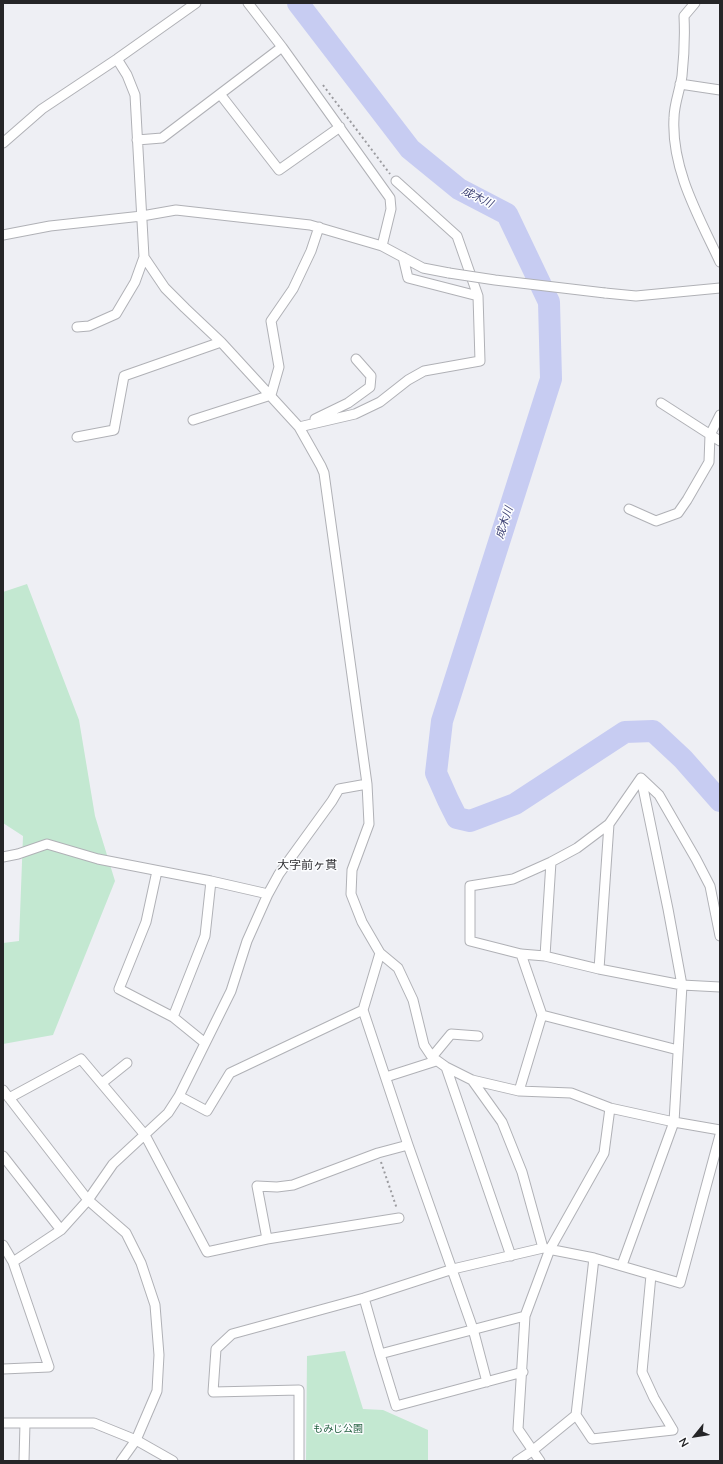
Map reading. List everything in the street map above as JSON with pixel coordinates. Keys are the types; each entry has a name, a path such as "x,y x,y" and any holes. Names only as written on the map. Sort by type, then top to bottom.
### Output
{"street":[{"path":"3,143 42,109 117,59 196,3"},
{"path":"248,3 282,47 390,198 391,209 382,246"},
{"path":"696,3 684,16 685,30 680,84 674,117 674,145 682,174 694,207 720,262"},
{"path":"137,140 162,138 282,47"},
{"path":"77,327 89,326 116,314 135,282 144,257 135,96 127,75 117,59"},
{"path":"680,84 720,90"},
{"path":"220,94 279,170 340,127"},
{"path":"299,427 355,414 380,402 408,380 424,371 480,361 478,296 457,236 396,181"},
{"path":"3,235 50,226 142,216 176,210 310,224 382,246 423,268 495,280 636,296 720,288"},
{"path":"271,395 279,368 271,322 293,289 319,227"},
{"path":"144,257 166,288 221,342 299,427 324,474 367,784 369,824 352,870 352,894 362,922 380,952 398,968 413,1000 424,1045 434,1059 472,1080 519,1091 571,1093 610,1108 720,1130"},
{"path":"403,257 408,278 478,296"},
{"path":"77,437 114,430 124,376 221,342"},
{"path":"299,427 348,403 370,387 371,376 356,359"},
{"path":"193,420 271,395"},
{"path":"660,403 720,441"},
{"path":"629,509 656,521 678,513 709,462 710,435 720,415"},
{"path":"641,778 609,824 577,848 551,862 513,879 470,886 470,941 521,954 545,956 599,969 682,985 720,987"},
{"path":"641,778 659,795 710,886 720,936"},
{"path":"622,1265 674,1122 682,985 641,778"},
{"path":"13,1262 60,1230 88,1200 113,1164 168,1113 179,1096 231,991 247,941 268,894 279,874 332,801 339,789 367,784"},
{"path":"599,969 609,824"},
{"path":"3,857 18,854 47,844 98,859 211,881 268,894"},
{"path":"545,956 551,862"},
{"path":"157,871 146,922 119,989 173,1017 205,1043"},
{"path":"173,1017 205,936 211,881"},
{"path":"380,952 363,1010 408,1145 453,1269 473,1329 487,1382"},
{"path":"519,1091 542,1015 521,954"},
{"path":"179,1096 207,1111 230,1073 363,1010"},
{"path":"542,1015 678,1050"},
{"path":"386,1077 434,1059 451,1034 478,1036"},
{"path":"9,1098 81,1059 145,1135 207,1252 267,1239 400,1218"},
{"path":"102,1083 127,1063"},
{"path":"446,1067 511,1256"},
{"path":"472,1080 502,1122 522,1172 547,1248"},
{"path":"3,1090 88,1200 126,1233 141,1263 155,1306 159,1355 156,1391 136,1440 121,1461"},
{"path":"540,1461 518,1429 525,1316 547,1248 604,1153 610,1108"},
{"path":"298,1461 300,1390 213,1392 216,1349 232,1334 364,1298 453,1269 547,1248 622,1265 680,1283 720,1135"},
{"path":"267,1239 258,1186 278,1187 293,1185 378,1153 408,1145"},
{"path":"3,1156 60,1230"},
{"path":"3,1244 13,1262 49,1367 3,1369"},
{"path":"594,1258 576,1415 592,1439 673,1430 654,1398 642,1372 651,1275"},
{"path":"364,1298 396,1406 522,1372"},
{"path":"380,1354 525,1316"},
{"path":"517,1461 532,1451 576,1415"},
{"path":"3,1423 94,1423 136,1440 173,1461"},
{"path":"24,1461 25,1423"}],"path":[{"path":"378,1153 400,1218"}],"green space":[{"path":"27,584 79,720 95,816 115,881 53,1035 3,1044 3,943 19,941 23,836 3,823 3,592"},
{"name":"もみじ公園","path":"345,1351 363,1409 383,1410 428,1430 428,1461 306,1460 307,1356"}],"waterway":[{"name":"成木川","path":"298,3 410,149 459,189 507,214 549,302 551,379 442,721 436,773 457,818 470,821 515,804 625,732 653,731 683,759 720,801"}],"district":[{"name":"大字前ヶ貫","path":"307,866"}]}
